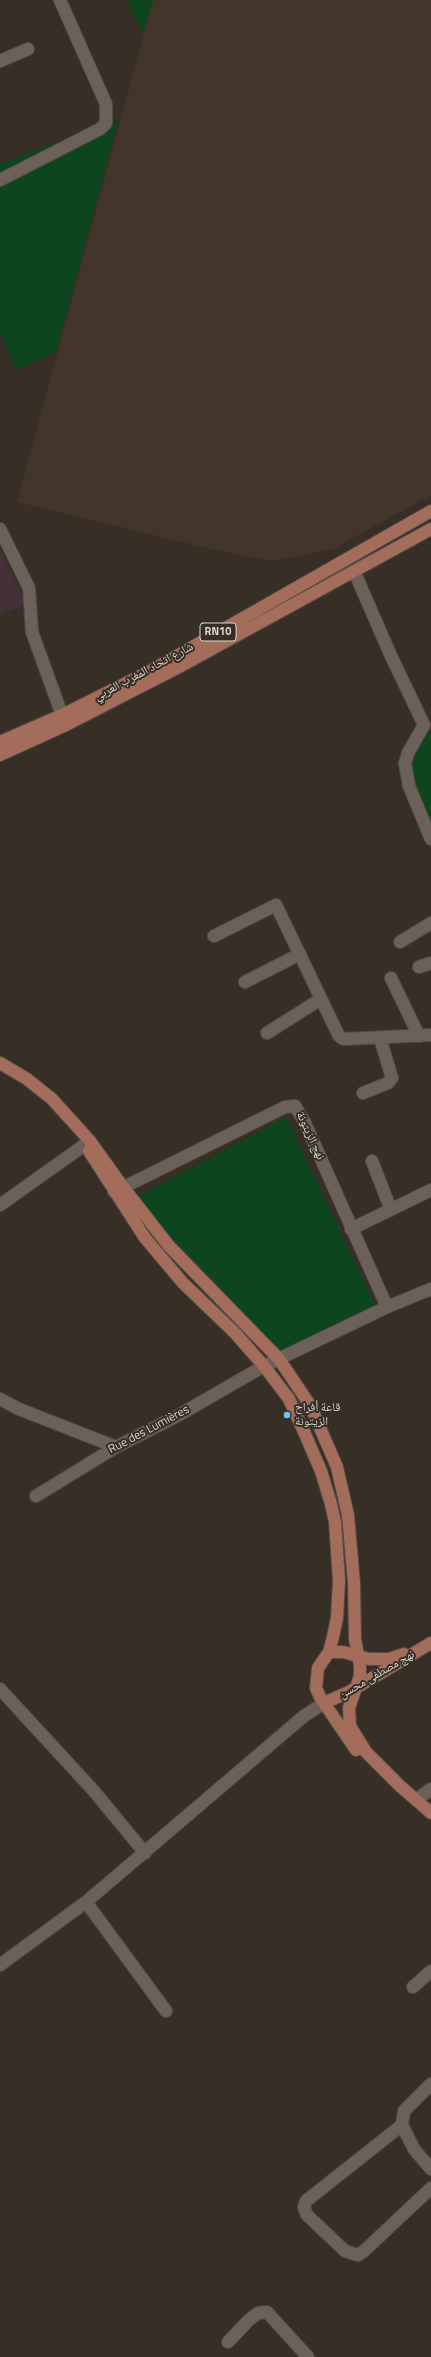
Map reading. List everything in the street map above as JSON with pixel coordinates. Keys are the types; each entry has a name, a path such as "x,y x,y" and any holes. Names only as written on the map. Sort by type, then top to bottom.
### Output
{"main road":[{"name":"شارع اتحاد المغرب العربي","path":"0,742 62,715 152,670 431,511"},
{"name":"شارع اتحاد المغرب العربي","path":"0,755 66,725 153,681 431,529"},
{"path":"0,1063 39,1088 52,1099 88,1143 156,1253 264,1366 289,1398 321,1471 335,1522 339,1581 337,1618 329,1652 320,1664 316,1680 316,1688 324,1703 360,1756 399,1795 431,1822"},
{"path":"118,1190 169,1246 279,1359 310,1405 336,1467 345,1498 352,1545 354,1639 358,1656 360,1676 354,1689 349,1715 354,1734 366,1752 431,1813"},
{"name":"نهج مصطفى محسن","path":"358,1656 369,1659 389,1659 430,1644"},
{"name":"نهج مصطفى محسن","path":"324,1703 354,1689 430,1644"},
{"path":"329,1652 343,1652 358,1656"}],"street":[{"path":"0,178 100,129 106,122 106,104 60,0"},
{"path":"0,61 28,49"},
{"path":"0,528 29,588 32,632 62,715"},
{"path":"354,570 391,656 424,725 408,753 404,764 409,786 431,839"},
{"path":"214,936 276,905 339,1036 343,1039 425,1035 391,978"},
{"path":"400,942 431,923"},
{"path":"245,982 300,954"},
{"path":"267,1033 321,999"},
{"path":"363,1093 385,1084 392,1078 380,1038"},
{"name":"نهج الزيتونة","path":"118,1190 229,1133 291,1105 297,1108 306,1123 351,1229 387,1307"},
{"path":"0,1206 88,1143"},
{"path":"372,1161 391,1210"},
{"path":"351,1229 431,1190"},
{"name":"Rue des Lumières","path":"36,1496 116,1447 179,1415 264,1366 387,1307 431,1289"},
{"path":"0,1399 19,1410 116,1447"},
{"path":"0,1689 93,1790 145,1853"},
{"path":"0,1965 86,1902 304,1716 324,1703"},
{"path":"416,1800 431,1789"},
{"path":"86,1902 166,2011"},
{"path":"413,1987 431,1971"},
{"path":"431,2084 404,2111 402,2125 414,2149 431,2169"},
{"path":"402,2125 306,2201 304,2207 307,2215 345,2251 358,2254 363,2252 431,2188"},
{"path":"228,2342 249,2320 258,2313 267,2312 308,2357"}],"shaded area":[{"path":"153,0 431,0 431,495 333,549 274,561 220,551 17,502"},
{"path":"0,550 21,592 24,605 0,615"}],"green space":[{"path":"127,0 153,0 143,35"},
{"path":"119,118 56,352 16,370 0,332 0,164"},
{"path":"427,732 431,733 431,822 414,779 414,759"},
{"path":"286,1117 375,1305 280,1351 185,1258 137,1197"}],"place":[{"name":"قاعة أفراح الزيتونة","path":"287,1415"}]}
